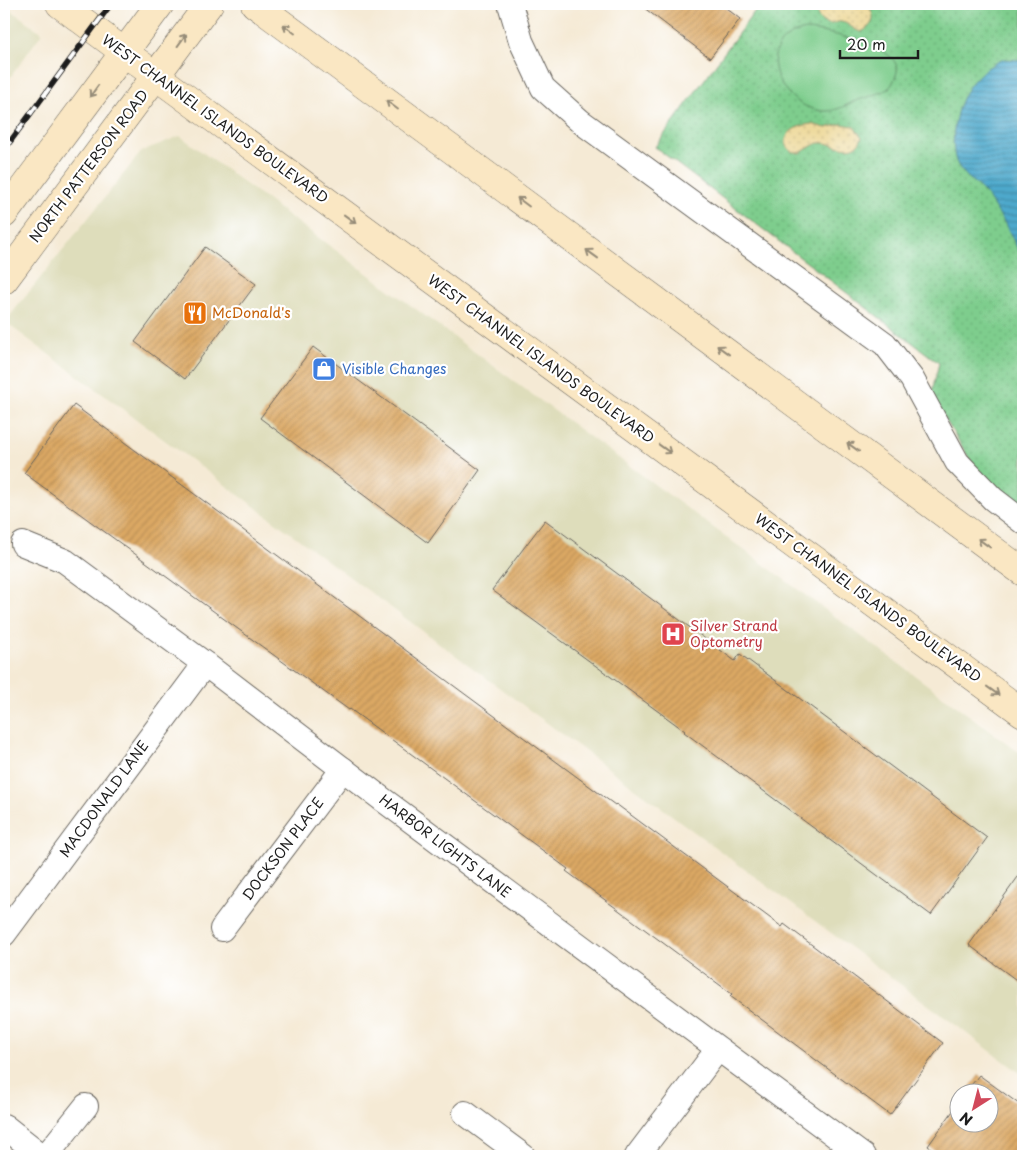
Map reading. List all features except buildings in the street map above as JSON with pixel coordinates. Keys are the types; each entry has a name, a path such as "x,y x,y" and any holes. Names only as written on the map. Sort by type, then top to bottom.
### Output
{"main road":[{"name":"WEST CHANNEL ISLANDS BOULEVARD","path":"60,4 1023,713"},
{"path":"4,214 160,4"},
{"name":"NORTH PATTERSON ROAD","path":"4,280 209,4"},
{"path":"255,4 1023,572"}],"street":[{"path":"510,4 521,41 543,88 580,121 886,344 912,379 957,462 993,499 1023,522"},
{"name":"HARBOR LIGHTS LANE","path":"23,544 65,561 863,1156"},
{"name":"MACDONALD LANE","path":"7,925 205,664"},
{"name":"DOCKSON PLACE","path":"222,929 343,770"},
{"path":"637,1156 718,1049"},
{"path":"46,1156 86,1106"},
{"path":"465,1113 523,1156"},
{"path":"4,1126 42,1156"}],"shaded area":[{"path":"4,5 42,33 4,86"},
{"path":"180,136 1023,755 1023,1075 5,322 142,151"}],"green space":[{"path":"760,4 1023,4 1023,509 1000,492 972,463 931,396 939,363 655,147"},
{"path":"806,30 863,42 890,56 896,65 896,75 892,84 881,92 828,111 811,109 797,101 785,89 777,76 774,61 778,48 788,37"}],"sand":[{"path":"817,4 868,6 873,17 871,24 861,32 843,22 827,24 819,17"},
{"path":"811,124 826,128 841,124 853,126 862,137 858,144 848,148 822,143 799,153 791,151 786,146 789,133 796,128"}],"water":[{"path":"1003,59 1023,62 1023,258 1006,225 988,197 958,166 954,149 956,118 968,87 983,72"}],"railway":[{"path":"4,150 111,4"}],"place":[{"name":"McDonald's","path":"195,313"},
{"name":"Visible Changes","path":"324,369"},
{"name":"Silver Strand Optometry","path":"673,634"}]}
